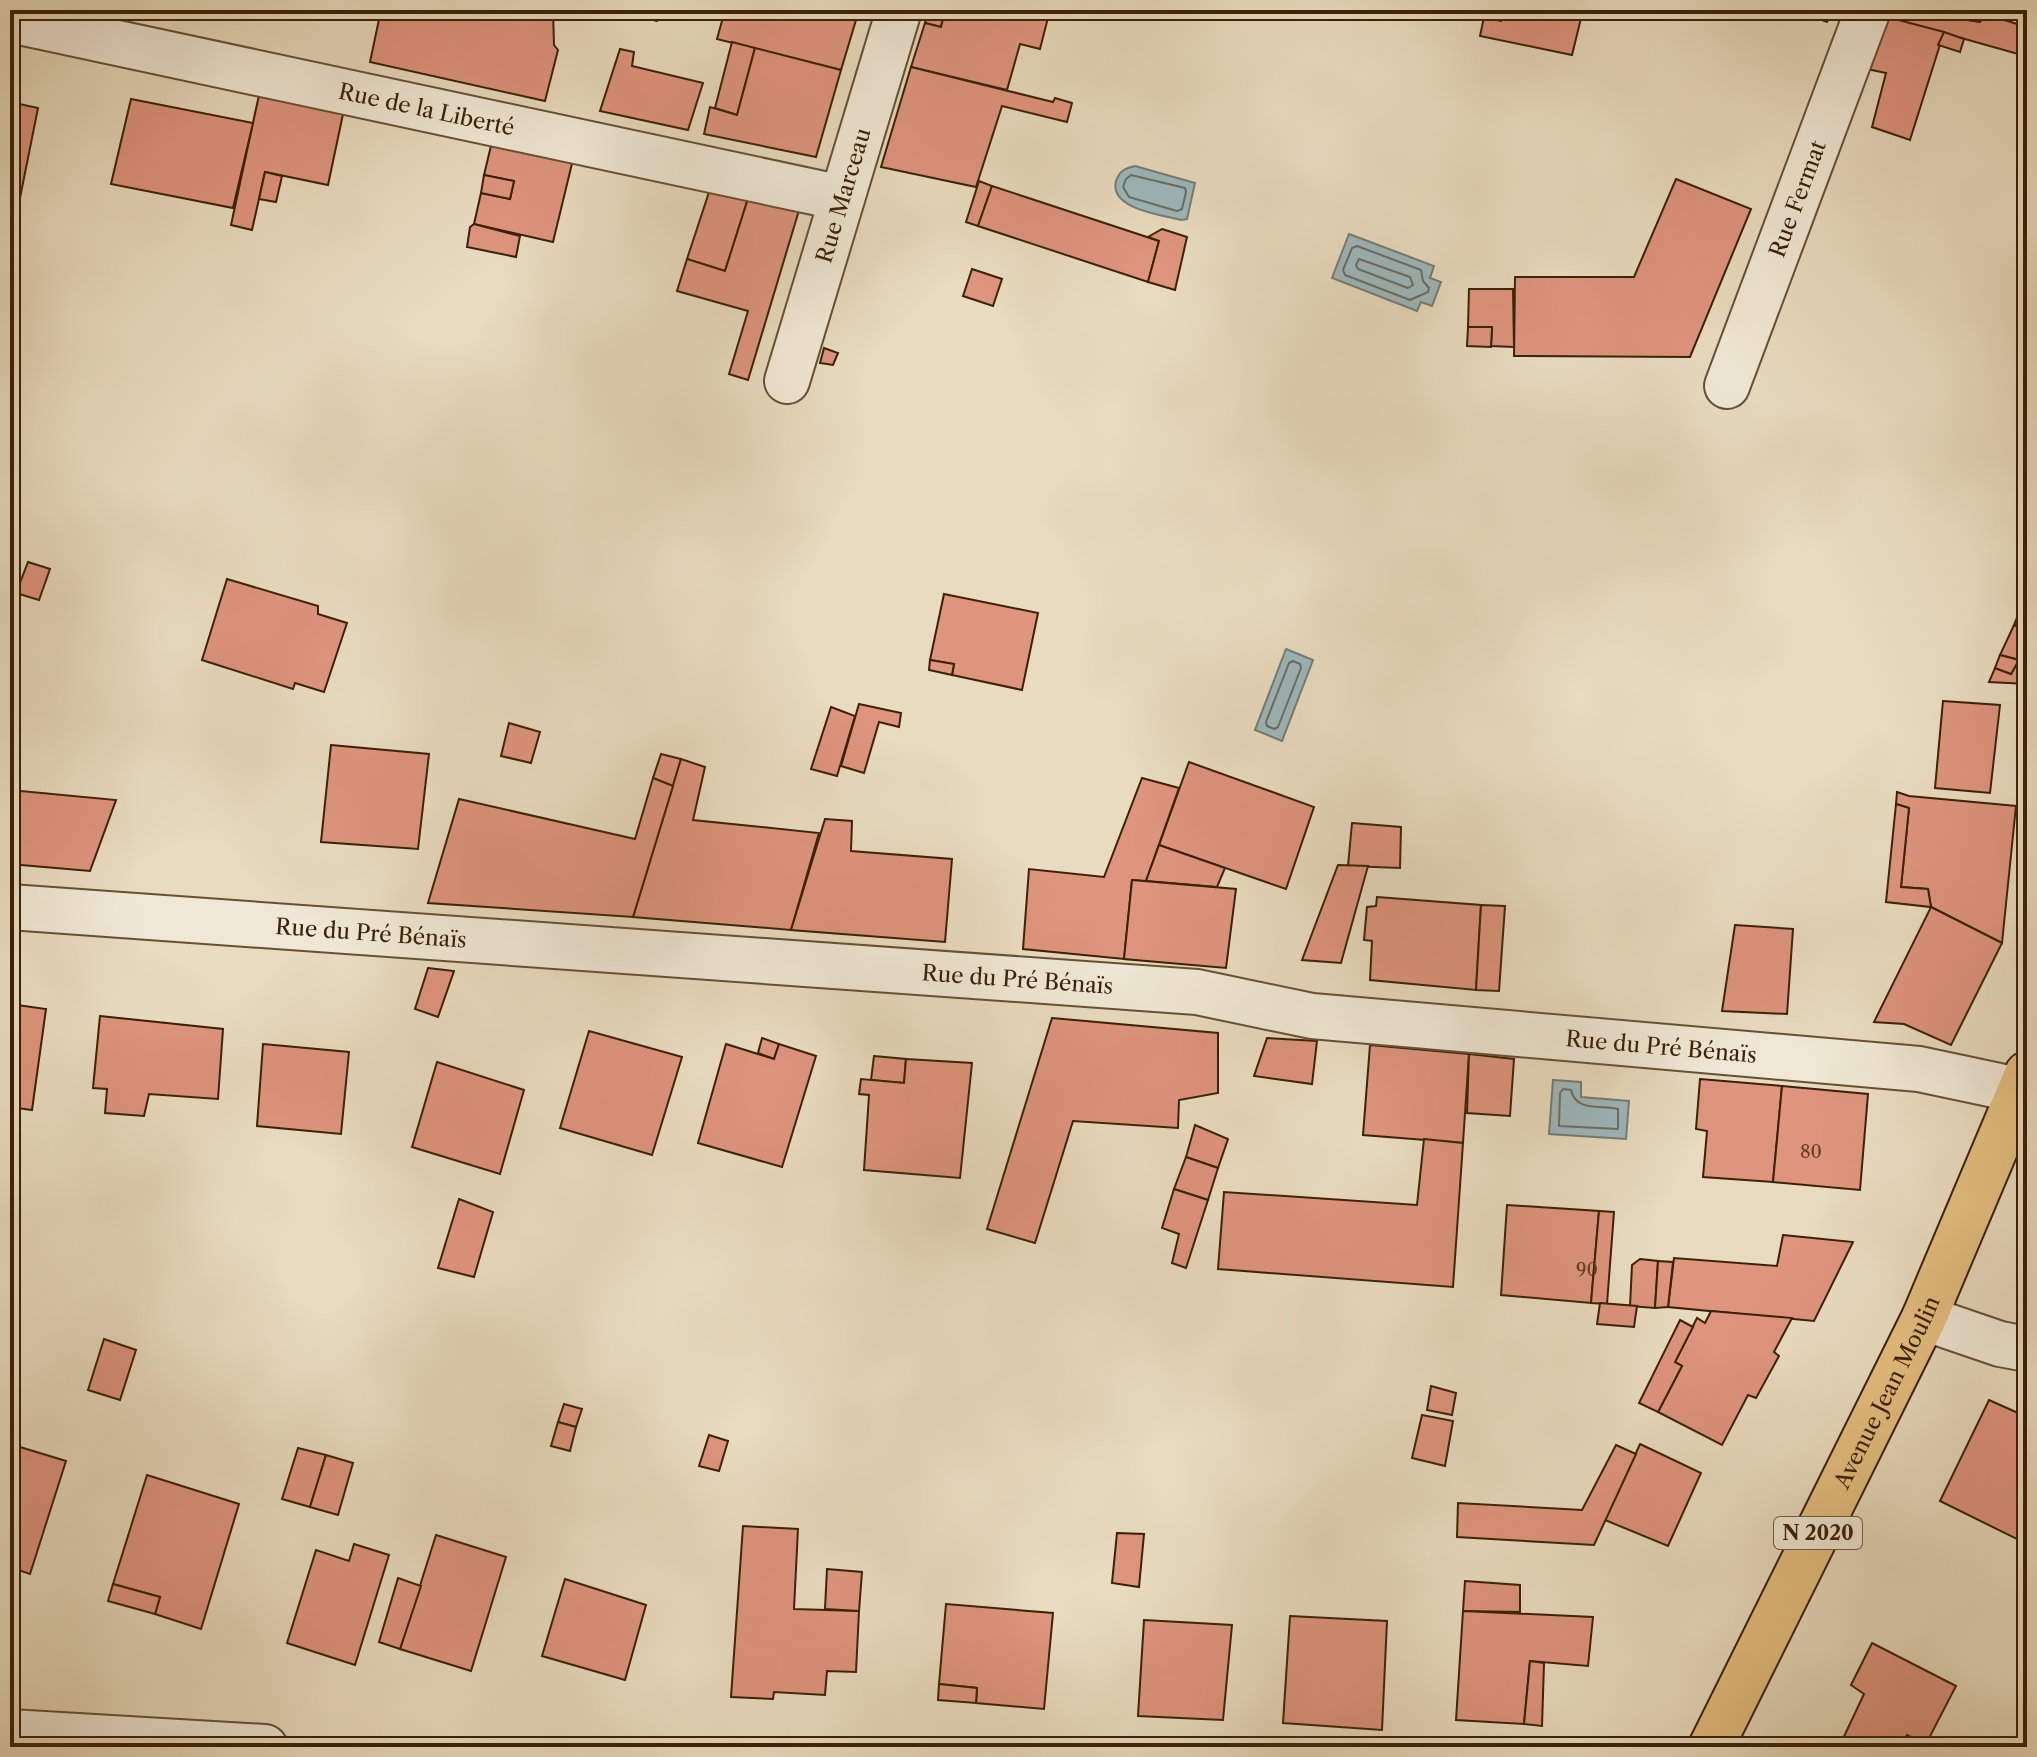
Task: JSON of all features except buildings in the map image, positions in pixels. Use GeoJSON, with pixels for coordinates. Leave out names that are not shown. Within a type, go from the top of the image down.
{"type":"FeatureCollection","features":[{"type":"Feature","properties":{"kind":"main road","name":"Avenue Jean Moulin"},"geometry":{"type":"LineString","coordinates":[[1711,1747],[1924,1318],[2023,1082]]}},
{"type":"Feature","properties":{"kind":"street","name":"Rue Marceau"},"geometry":{"type":"LineString","coordinates":[[787,381],[899,10]]}},
{"type":"Feature","properties":{"kind":"street","name":"Rue Fermat"},"geometry":{"type":"LineString","coordinates":[[1727,386],[1868,10]]}},
{"type":"Feature","properties":{"kind":"street","name":"Rue de la Liberté"},"geometry":{"type":"LineString","coordinates":[[10,20],[842,198]]}},
{"type":"Feature","properties":{"kind":"street","name":"Rue du Pré Bénaïs"},"geometry":{"type":"LineString","coordinates":[[10,907],[1197,992],[1312,1016],[1919,1069],[2023,1082]]}},
{"type":"Feature","properties":{"kind":"street"},"geometry":{"type":"LineString","coordinates":[[1924,1318],[2000,1344],[2027,1349]]}},
{"type":"Feature","properties":{"kind":"street"},"geometry":{"type":"LineString","coordinates":[[10,1732],[98,1742],[265,1747]]}},
{"type":"Feature","properties":{"kind":"water"},"geometry":{"type":"Polygon","coordinates":[[[1135,166],[1195,183],[1187,219],[1150,213],[1121,198],[1116,191],[1117,178],[1123,170],[1135,166]]]}},
{"type":"Feature","properties":{"kind":"water"},"geometry":{"type":"Polygon","coordinates":[[[1349,234],[1434,266],[1430,278],[1441,282],[1432,306],[1421,302],[1417,311],[1332,278],[1349,234]]]}},
{"type":"Feature","properties":{"kind":"water"},"geometry":{"type":"Polygon","coordinates":[[[1286,649],[1313,660],[1282,741],[1255,730],[1286,649]]]}},
{"type":"Feature","properties":{"kind":"water"},"geometry":{"type":"Polygon","coordinates":[[[1553,1080],[1581,1082],[1581,1097],[1629,1101],[1626,1139],[1549,1134],[1553,1080]]]}}]}
